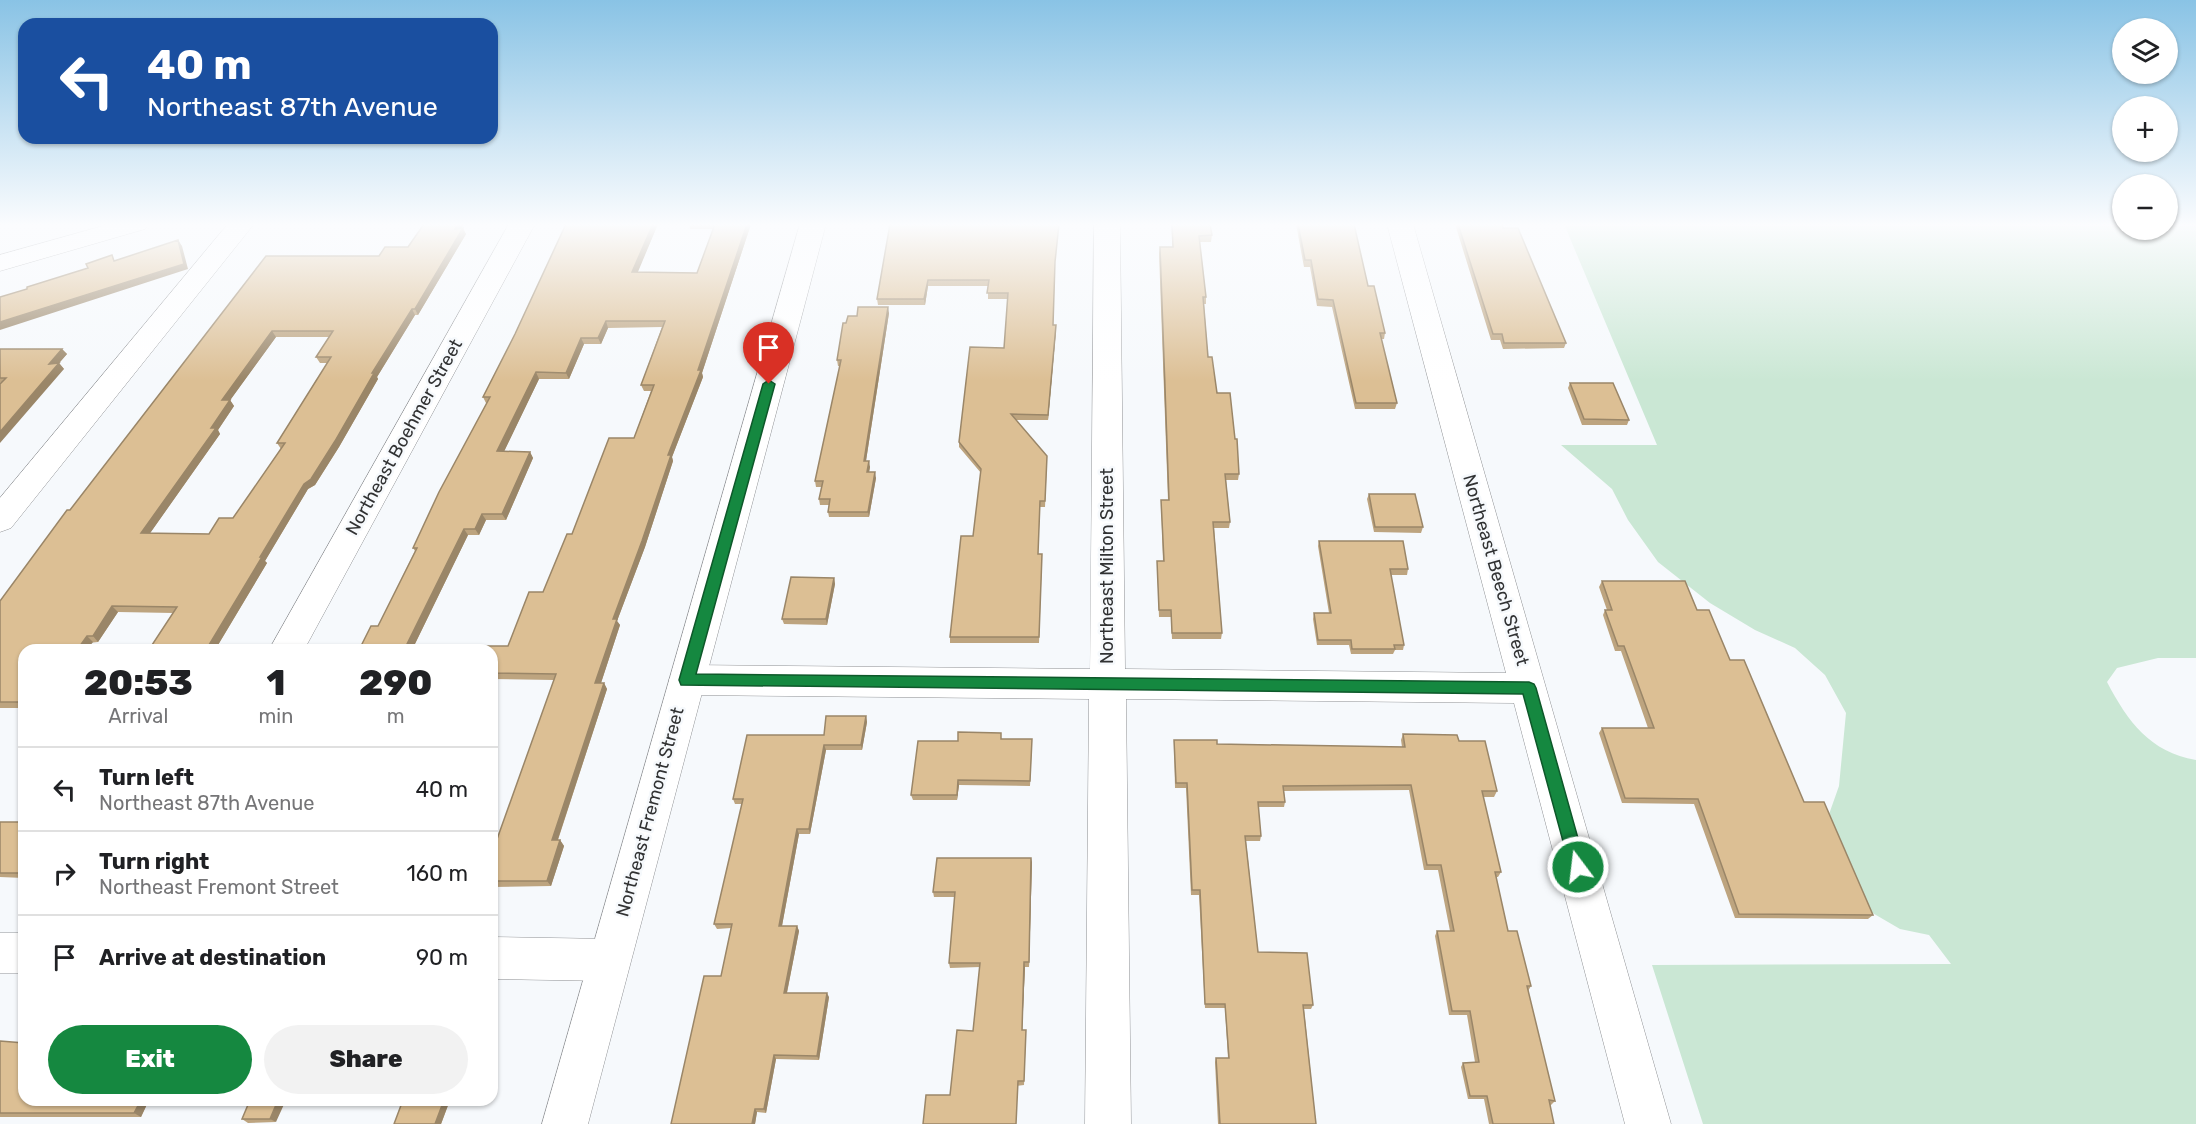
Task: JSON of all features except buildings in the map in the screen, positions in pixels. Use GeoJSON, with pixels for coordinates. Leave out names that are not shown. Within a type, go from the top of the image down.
{"type":"FeatureCollection","features":[{"type":"Feature","properties":{"kind":"street"},"geometry":{"type":"LineString","coordinates":[[0,520],[198,276]]}},
{"type":"Feature","properties":{"kind":"street","name":"Northeast Boehmer Street"},"geometry":{"type":"LineString","coordinates":[[289,644],[493,276]]}},
{"type":"Feature","properties":{"kind":"street","name":"Northeast Fremont Street"},"geometry":{"type":"LineString","coordinates":[[565,1124],[799,276]]}},
{"type":"Feature","properties":{"kind":"street","name":"Northeast Milton Street"},"geometry":{"type":"LineString","coordinates":[[1107,276],[1108,1124]]}},
{"type":"Feature","properties":{"kind":"street","name":"Northeast Beech Street"},"geometry":{"type":"LineString","coordinates":[[1415,276],[1648,1124]]}},
{"type":"Feature","properties":{"kind":"street"},"geometry":{"type":"LineString","coordinates":[[687,680],[1529,688]]}},
{"type":"Feature","properties":{"kind":"street"},"geometry":{"type":"LineString","coordinates":[[0,953],[18,953]]}},
{"type":"Feature","properties":{"kind":"street"},"geometry":{"type":"LineString","coordinates":[[498,958],[609,960]]}},
{"type":"Feature","properties":{"kind":"green space"},"geometry":{"type":"Polygon","coordinates":[[[1586,276],[2196,276],[2196,658],[2158,658],[2117,668],[2107,682],[2123,710],[2142,733],[2166,750],[2196,760],[2196,1124],[1703,1124],[1652,965],[1951,964],[1929,935],[1900,929],[1852,901],[1822,834],[1839,786],[1846,713],[1825,675],[1795,648],[1755,630],[1710,603],[1658,562],[1628,520],[1612,489],[1561,445],[1657,445],[1586,276]]]}},
{"type":"Feature","properties":{"kind":"route"},"geometry":{"type":"LineString","coordinates":[[769,384],[687,680],[1529,688],[1578,867]]}}]}
